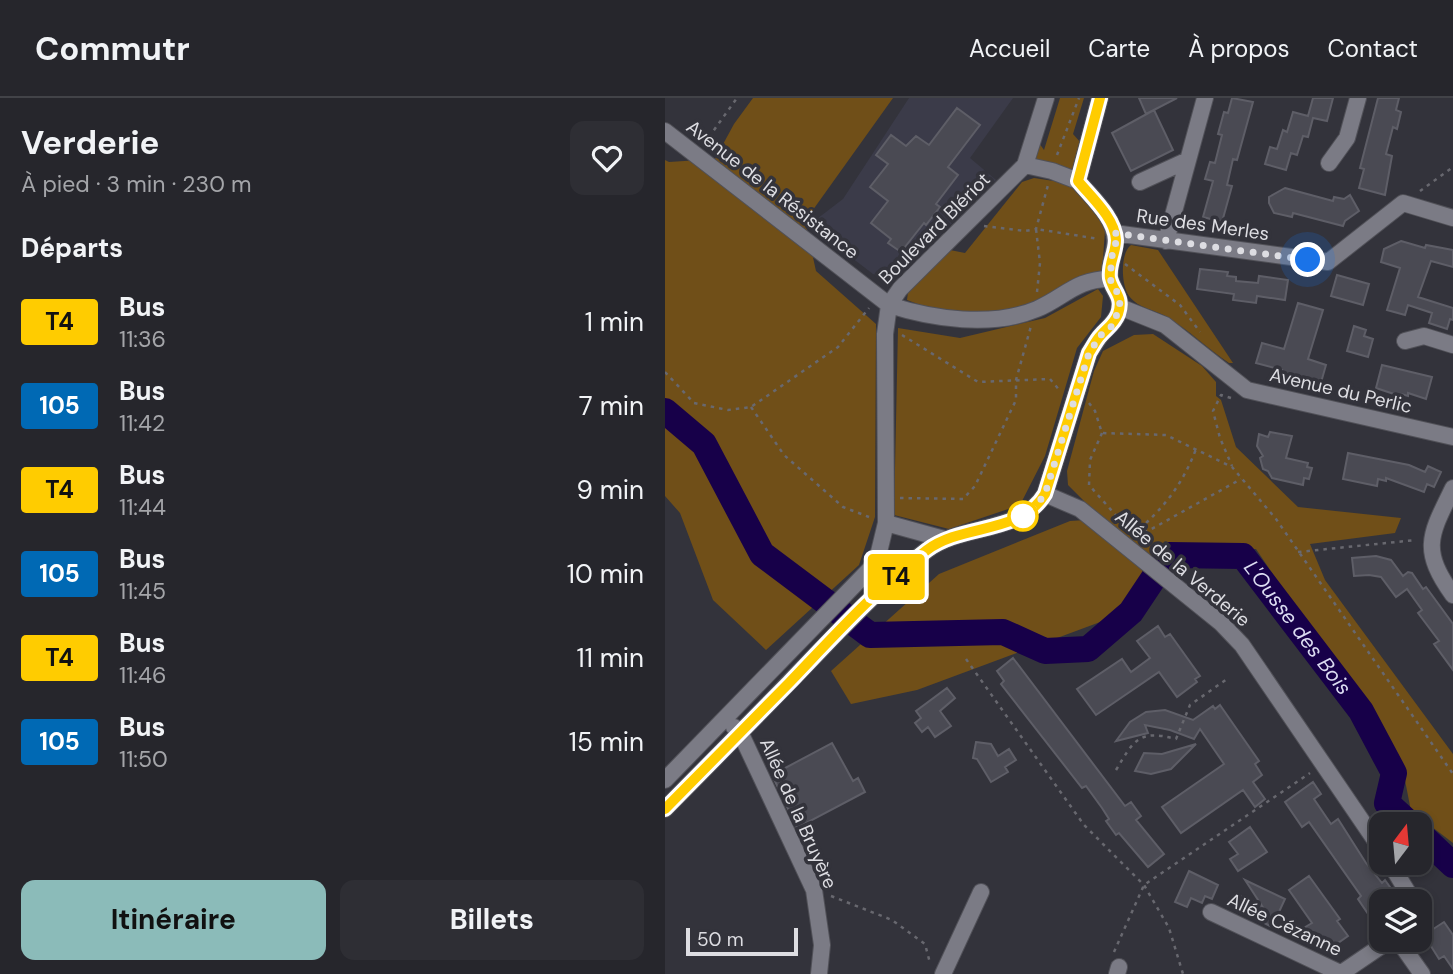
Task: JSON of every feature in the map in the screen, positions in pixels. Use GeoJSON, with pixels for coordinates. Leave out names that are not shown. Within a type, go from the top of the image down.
{"type":"FeatureCollection","features":[{"type":"Feature","properties":{"kind":"street","name":"Boulevard Blériot"},"geometry":{"type":"LineString","coordinates":[[665,780],[870,569],[878,556],[886,523],[883,301],[900,289],[1025,165],[1046,98]]}},
{"type":"Feature","properties":{"kind":"street"},"geometry":{"type":"LineString","coordinates":[[1078,181],[1100,98]]}},
{"type":"Feature","properties":{"kind":"street"},"geometry":{"type":"LineString","coordinates":[[1166,241],[1205,98]]}},
{"type":"Feature","properties":{"kind":"street"},"geometry":{"type":"LineString","coordinates":[[1329,163],[1347,138],[1358,98]]}},
{"type":"Feature","properties":{"kind":"street","name":"Avenue de la Résistance"},"geometry":{"type":"LineString","coordinates":[[665,131],[883,301]]}},
{"type":"Feature","properties":{"kind":"street"},"geometry":{"type":"LineString","coordinates":[[1140,182],[1188,160]]}},
{"type":"Feature","properties":{"kind":"street"},"geometry":{"type":"LineString","coordinates":[[665,809],[837,633],[910,564],[944,539],[1012,521],[1030,513],[1045,494],[1089,353],[1101,335],[1112,326],[1120,307],[1119,296],[1110,279],[1115,237],[1091,194],[1078,181],[1025,165]]}},
{"type":"Feature","properties":{"kind":"street"},"geometry":{"type":"LineString","coordinates":[[1403,203],[1453,218]]}},
{"type":"Feature","properties":{"kind":"street","name":"Rue des Merles"},"geometry":{"type":"LineString","coordinates":[[1115,237],[1328,262],[1403,203]]}},
{"type":"Feature","properties":{"kind":"street"},"geometry":{"type":"LineString","coordinates":[[883,301],[916,313],[952,319],[999,318],[1035,310],[1080,284],[1096,279],[1110,279]]}},
{"type":"Feature","properties":{"kind":"street","name":"Avenue du Perlic"},"geometry":{"type":"LineString","coordinates":[[1120,307],[1165,325],[1247,390],[1453,437]]}},
{"type":"Feature","properties":{"kind":"street"},"geometry":{"type":"LineString","coordinates":[[1405,341],[1424,336],[1453,345]]}},
{"type":"Feature","properties":{"kind":"street"},"geometry":{"type":"LineString","coordinates":[[1453,488],[1435,524],[1432,538],[1433,562],[1453,595]]}},
{"type":"Feature","properties":{"kind":"street","name":"Allée de la Verderie"},"geometry":{"type":"LineString","coordinates":[[1045,494],[1080,509],[1130,543],[1242,645],[1369,831]]}},
{"type":"Feature","properties":{"kind":"street"},"geometry":{"type":"LineString","coordinates":[[886,523],[944,539]]}},
{"type":"Feature","properties":{"kind":"street","name":"Allée de la Bruyère"},"geometry":{"type":"LineString","coordinates":[[725,718],[740,732],[814,890],[822,945],[819,974]]}},
{"type":"Feature","properties":{"kind":"street"},"geometry":{"type":"LineString","coordinates":[[937,969],[981,892]]}},
{"type":"Feature","properties":{"kind":"street","name":"Allée Cézanne"},"geometry":{"type":"LineString","coordinates":[[1211,912],[1340,974]]}},
{"type":"Feature","properties":{"kind":"street"},"geometry":{"type":"LineString","coordinates":[[1340,974],[1372,952]]}},
{"type":"Feature","properties":{"kind":"street"},"geometry":{"type":"LineString","coordinates":[[1406,952],[1422,974]]}},
{"type":"Feature","properties":{"kind":"path"},"geometry":{"type":"LineString","coordinates":[[696,155],[737,98]]}},
{"type":"Feature","properties":{"kind":"path"},"geometry":{"type":"LineString","coordinates":[[1403,203],[1453,167]]}},
{"type":"Feature","properties":{"kind":"path"},"geometry":{"type":"LineString","coordinates":[[886,497],[963,499],[975,486],[1016,400],[1016,380],[1035,310],[1040,263],[1036,229],[1115,237]]}},
{"type":"Feature","properties":{"kind":"path"},"geometry":{"type":"LineString","coordinates":[[1124,263],[1180,305],[1204,337]]}},
{"type":"Feature","properties":{"kind":"path"},"geometry":{"type":"LineString","coordinates":[[665,372],[694,403],[728,410],[751,407],[838,347],[883,301]]}},
{"type":"Feature","properties":{"kind":"path"},"geometry":{"type":"LineString","coordinates":[[885,334],[903,335],[978,382],[1050,379],[1060,391],[1087,400],[1095,411],[1101,433],[1090,460],[1089,485],[1124,524]]}},
{"type":"Feature","properties":{"kind":"path"},"geometry":{"type":"LineString","coordinates":[[1247,390],[1238,400],[1221,395],[1213,411],[1220,438],[1233,467],[1276,519],[1453,774]]}},
{"type":"Feature","properties":{"kind":"path"},"geometry":{"type":"LineString","coordinates":[[751,407],[784,455],[843,507],[886,523]]}},
{"type":"Feature","properties":{"kind":"path"},"geometry":{"type":"LineString","coordinates":[[1101,433],[1166,435],[1233,467]]}},
{"type":"Feature","properties":{"kind":"path"},"geometry":{"type":"LineString","coordinates":[[1130,543],[1178,488],[1196,449]]}},
{"type":"Feature","properties":{"kind":"path"},"geometry":{"type":"LineString","coordinates":[[1130,543],[1242,478]]}},
{"type":"Feature","properties":{"kind":"path"},"geometry":{"type":"LineString","coordinates":[[1298,552],[1432,538]]}},
{"type":"Feature","properties":{"kind":"path"},"geometry":{"type":"LineString","coordinates":[[966,659],[1084,825],[1144,885],[1169,928],[1183,974]]}},
{"type":"Feature","properties":{"kind":"path"},"geometry":{"type":"LineString","coordinates":[[1116,770],[1136,740],[1159,734],[1176,739],[1190,705],[1227,679]]}},
{"type":"Feature","properties":{"kind":"path"},"geometry":{"type":"LineString","coordinates":[[1118,971],[1113,953],[1144,885],[1324,763]]}},
{"type":"Feature","properties":{"kind":"path"},"geometry":{"type":"LineString","coordinates":[[814,890],[892,920],[925,944],[937,969]]}},
{"type":"Feature","properties":{"kind":"shaded area"},"geometry":{"type":"Polygon","coordinates":[[[753,98],[893,98],[805,221],[816,271],[876,324],[875,517],[859,565],[766,650],[713,600],[680,513],[665,496],[665,160],[715,159],[734,124],[753,98]]]}},
{"type":"Feature","properties":{"kind":"shaded area"},"geometry":{"type":"Polygon","coordinates":[[[909,98],[1013,98],[970,158],[996,180],[900,274],[885,278],[873,274],[809,225],[843,199],[909,98]]]}},
{"type":"Feature","properties":{"kind":"shaded area"},"geometry":{"type":"Polygon","coordinates":[[[1060,98],[1084,98],[1073,134],[1081,143],[1072,172],[1034,161],[1039,143],[1044,150],[1060,98]]]}},
{"type":"Feature","properties":{"kind":"shaded area"},"geometry":{"type":"Polygon","coordinates":[[[1034,178],[1067,183],[1080,192],[1096,211],[1105,231],[1102,272],[1043,298],[1002,311],[960,314],[939,311],[907,300],[908,292],[950,250],[965,253],[1022,182],[1034,178]]]}},
{"type":"Feature","properties":{"kind":"shaded area"},"geometry":{"type":"Polygon","coordinates":[[[1131,245],[1158,250],[1233,363],[1221,358],[1175,322],[1137,304],[1129,296],[1124,285],[1123,269],[1127,249],[1131,245]]]}},
{"type":"Feature","properties":{"kind":"shaded area"},"geometry":{"type":"Polygon","coordinates":[[[1098,289],[1103,296],[1101,317],[1077,348],[1045,456],[1020,505],[949,529],[894,515],[898,328],[960,338],[1045,318],[1098,289]]]}},
{"type":"Feature","properties":{"kind":"shaded area"},"geometry":{"type":"Polygon","coordinates":[[[1153,334],[1202,366],[1216,382],[1216,396],[1221,400],[1236,447],[1298,507],[1401,518],[1395,533],[1310,544],[1325,580],[1453,754],[1453,843],[1432,827],[1432,812],[1411,811],[1402,765],[1256,549],[1163,550],[1111,618],[917,690],[851,704],[831,671],[939,574],[1070,521],[1102,519],[1068,485],[1067,471],[1094,371],[1103,351],[1134,335],[1153,334]]]}},
{"type":"Feature","properties":{"kind":"building"},"geometry":{"type":"Polygon","coordinates":[[[1139,98],[1177,98],[1146,114],[1139,98]]]}},
{"type":"Feature","properties":{"kind":"building"},"geometry":{"type":"Polygon","coordinates":[[[1232,98],[1253,102],[1237,160],[1233,159],[1227,185],[1232,186],[1222,222],[1203,217],[1213,181],[1205,179],[1210,162],[1215,163],[1222,135],[1218,134],[1224,112],[1228,113],[1232,98]]]}},
{"type":"Feature","properties":{"kind":"building"},"geometry":{"type":"Polygon","coordinates":[[[1313,98],[1333,98],[1327,121],[1313,118],[1308,137],[1303,136],[1297,155],[1291,153],[1286,170],[1265,164],[1270,147],[1277,149],[1283,130],[1287,132],[1293,112],[1308,116],[1313,98]]]}},
{"type":"Feature","properties":{"kind":"building"},"geometry":{"type":"Polygon","coordinates":[[[1378,98],[1399,98],[1396,110],[1401,112],[1397,129],[1393,127],[1386,154],[1392,156],[1385,195],[1359,188],[1364,169],[1360,168],[1378,98]]]}},
{"type":"Feature","properties":{"kind":"building"},"geometry":{"type":"Polygon","coordinates":[[[957,108],[980,125],[948,167],[958,175],[936,204],[940,207],[901,252],[888,243],[891,239],[871,223],[888,201],[870,187],[888,164],[876,155],[891,135],[906,146],[916,136],[929,145],[957,108]]]}},
{"type":"Feature","properties":{"kind":"building"},"geometry":{"type":"Polygon","coordinates":[[[1154,110],[1173,150],[1131,171],[1112,133],[1154,110]]]}},
{"type":"Feature","properties":{"kind":"building"},"geometry":{"type":"Polygon","coordinates":[[[1285,188],[1333,201],[1334,197],[1344,199],[1350,195],[1359,211],[1345,221],[1343,226],[1293,213],[1292,217],[1274,213],[1269,197],[1285,188]]]}},
{"type":"Feature","properties":{"kind":"building"},"geometry":{"type":"Polygon","coordinates":[[[1401,241],[1425,248],[1426,245],[1453,250],[1453,267],[1431,261],[1418,297],[1453,308],[1453,320],[1450,319],[1447,329],[1429,323],[1432,313],[1408,305],[1405,315],[1387,310],[1400,268],[1381,262],[1384,249],[1401,241]]]}},
{"type":"Feature","properties":{"kind":"building"},"geometry":{"type":"Polygon","coordinates":[[[1200,269],[1228,272],[1227,276],[1236,277],[1236,281],[1258,283],[1259,276],[1288,280],[1285,300],[1257,296],[1256,303],[1233,300],[1234,294],[1197,289],[1200,269]]]}},
{"type":"Feature","properties":{"kind":"building"},"geometry":{"type":"Polygon","coordinates":[[[1337,275],[1369,284],[1363,305],[1331,296],[1337,275]]]}},
{"type":"Feature","properties":{"kind":"building"},"geometry":{"type":"Polygon","coordinates":[[[1298,303],[1323,310],[1308,359],[1326,365],[1320,386],[1281,373],[1282,370],[1256,363],[1262,343],[1284,349],[1298,303]]]}},
{"type":"Feature","properties":{"kind":"building"},"geometry":{"type":"Polygon","coordinates":[[[1354,326],[1366,330],[1364,336],[1373,339],[1368,357],[1347,351],[1354,326]]]}},
{"type":"Feature","properties":{"kind":"building"},"geometry":{"type":"Polygon","coordinates":[[[1382,365],[1432,377],[1426,399],[1408,393],[1408,396],[1400,396],[1376,388],[1382,365]]]}},
{"type":"Feature","properties":{"kind":"building"},"geometry":{"type":"Polygon","coordinates":[[[1270,432],[1292,436],[1286,458],[1308,463],[1307,467],[1312,468],[1309,479],[1304,478],[1303,485],[1272,478],[1268,471],[1263,469],[1260,458],[1263,456],[1257,446],[1259,434],[1268,437],[1270,432]]]}},
{"type":"Feature","properties":{"kind":"building"},"geometry":{"type":"Polygon","coordinates":[[[1348,453],[1409,465],[1425,472],[1428,466],[1441,472],[1434,487],[1427,484],[1424,492],[1386,478],[1386,481],[1378,479],[1377,486],[1343,479],[1348,453]]]}},
{"type":"Feature","properties":{"kind":"building"},"geometry":{"type":"Polygon","coordinates":[[[1376,556],[1391,560],[1403,576],[1408,572],[1412,573],[1423,589],[1426,587],[1453,624],[1453,670],[1434,644],[1439,641],[1418,613],[1422,610],[1407,589],[1396,597],[1381,577],[1354,576],[1352,558],[1376,556]]]}},
{"type":"Feature","properties":{"kind":"building"},"geometry":{"type":"Polygon","coordinates":[[[1158,626],[1165,637],[1170,634],[1200,676],[1195,679],[1197,682],[1177,697],[1159,672],[1096,715],[1077,689],[1122,659],[1131,672],[1150,658],[1137,641],[1158,626]]]}},
{"type":"Feature","properties":{"kind":"building"},"geometry":{"type":"Polygon","coordinates":[[[1013,658],[1125,806],[1131,802],[1141,816],[1136,820],[1164,854],[1148,867],[1119,833],[1116,835],[1106,821],[1109,819],[1086,786],[1082,788],[1001,684],[1004,681],[997,671],[1013,658]]]}},
{"type":"Feature","properties":{"kind":"building"},"geometry":{"type":"Polygon","coordinates":[[[947,688],[955,698],[940,711],[951,726],[935,737],[928,727],[922,732],[915,723],[921,718],[916,711],[947,688]]]}},
{"type":"Feature","properties":{"kind":"building"},"geometry":{"type":"Polygon","coordinates":[[[1220,705],[1259,761],[1255,764],[1262,775],[1253,782],[1265,799],[1255,807],[1243,790],[1181,833],[1162,807],[1224,764],[1200,729],[1194,739],[1145,725],[1148,733],[1116,741],[1130,722],[1146,712],[1165,710],[1193,720],[1213,706],[1215,709],[1220,705]]]}},
{"type":"Feature","properties":{"kind":"building"},"geometry":{"type":"Polygon","coordinates":[[[976,742],[991,744],[998,756],[1009,749],[1016,760],[1005,767],[1008,772],[991,782],[977,759],[973,758],[976,742]]]}},
{"type":"Feature","properties":{"kind":"building"},"geometry":{"type":"Polygon","coordinates":[[[832,743],[853,781],[858,778],[865,792],[797,828],[772,775],[832,743]]]}},
{"type":"Feature","properties":{"kind":"building"},"geometry":{"type":"Polygon","coordinates":[[[1196,744],[1171,769],[1151,774],[1135,771],[1144,753],[1162,754],[1196,744]]]}},
{"type":"Feature","properties":{"kind":"building"},"geometry":{"type":"Polygon","coordinates":[[[1313,782],[1321,794],[1314,799],[1331,824],[1338,819],[1369,867],[1369,875],[1376,875],[1382,883],[1385,880],[1391,889],[1369,889],[1369,915],[1358,899],[1361,896],[1309,822],[1302,827],[1285,802],[1313,782]]]}},
{"type":"Feature","properties":{"kind":"building"},"geometry":{"type":"Polygon","coordinates":[[[1250,827],[1267,852],[1238,871],[1230,859],[1238,854],[1229,842],[1250,827]]]}},
{"type":"Feature","properties":{"kind":"building"},"geometry":{"type":"Polygon","coordinates":[[[1189,871],[1218,885],[1212,899],[1205,896],[1202,903],[1191,898],[1187,907],[1175,902],[1189,871]]]}},
{"type":"Feature","properties":{"kind":"building"},"geometry":{"type":"Polygon","coordinates":[[[1309,876],[1340,919],[1337,921],[1348,936],[1328,950],[1322,940],[1314,946],[1302,929],[1312,923],[1289,890],[1309,876]]]}},
{"type":"Feature","properties":{"kind":"building"},"geometry":{"type":"Polygon","coordinates":[[[1245,880],[1285,899],[1272,927],[1236,908],[1242,896],[1262,906],[1245,880]]]}},
{"type":"Feature","properties":{"kind":"building"},"geometry":{"type":"Polygon","coordinates":[[[1444,922],[1453,935],[1453,969],[1444,956],[1439,959],[1432,948],[1432,930],[1444,922]]]}},
{"type":"Feature","properties":{"kind":"waterway","name":"L'Ousse des Bois"},"geometry":{"type":"LineString","coordinates":[[665,411],[704,444],[762,554],[870,635],[1003,632],[1045,651],[1088,649],[1131,612],[1169,555],[1243,556],[1361,711],[1394,773],[1387,803],[1397,812]]}},
{"type":"Feature","properties":{"kind":"waterway","name":"L'Ousse des Bois"},"geometry":{"type":"LineString","coordinates":[[1432,845],[1453,865]]}},
{"type":"Feature","properties":{"kind":"bus line","name":"T4"},"geometry":{"type":"LineString","coordinates":[[665,809],[837,633],[929,548],[944,539],[1012,521],[1030,513],[1045,494],[1089,353],[1101,335],[1112,326],[1120,307],[1119,296],[1110,279],[1116,242],[1114,233],[1091,194],[1078,181],[1100,98]]}},
{"type":"Feature","properties":{"kind":"route"},"geometry":{"type":"LineString","coordinates":[[1023,516],[1030,513],[1045,494],[1089,353],[1117,317],[1119,296],[1110,279],[1116,242],[1114,233],[1308,260]]}}]}
